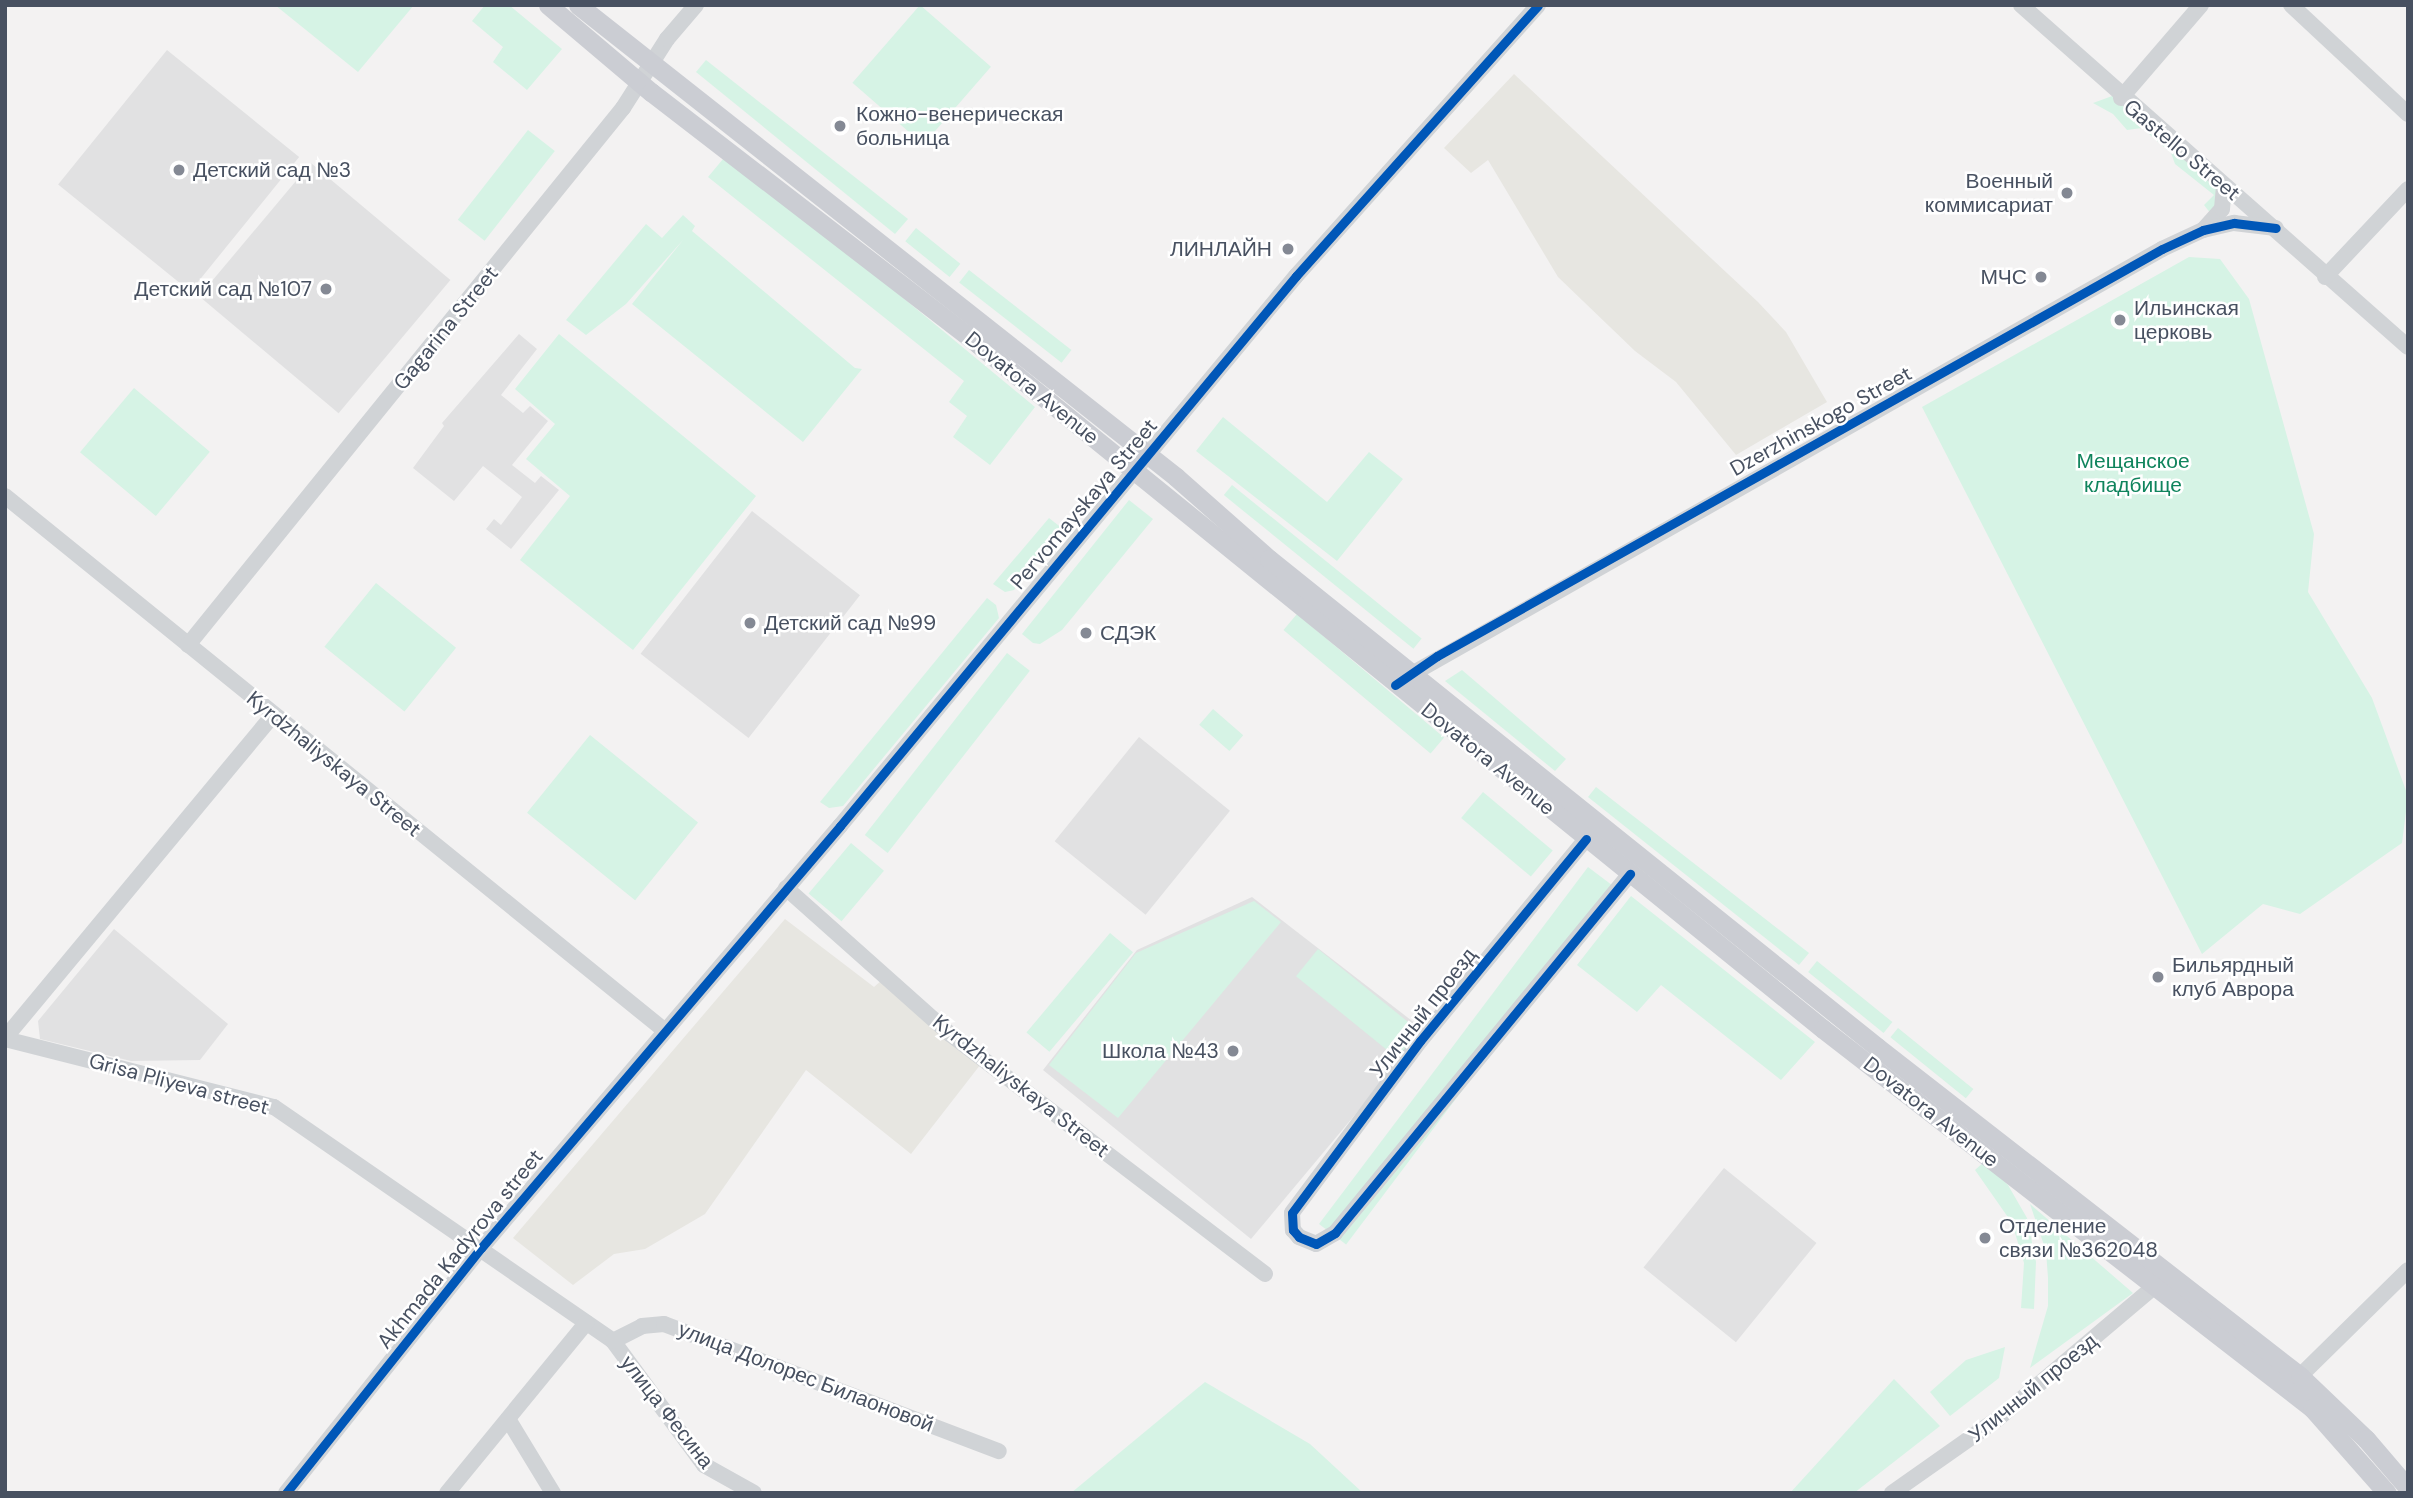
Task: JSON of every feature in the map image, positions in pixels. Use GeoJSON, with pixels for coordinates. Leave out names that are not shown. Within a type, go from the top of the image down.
{"type":"FeatureCollection","features":[{"type":"Feature","properties":{"kind":"main road","name":"Dovatora Avenue"},"geometry":{"type":"LineString","coordinates":[[548,5],[639,82],[1134,471],[1630,874],[2161,1282],[2300,1376],[2366,1439],[2408,1488]]}},
{"type":"Feature","properties":{"kind":"main road","name":"Dovatora Avenue"},"geometry":{"type":"LineString","coordinates":[[578,5],[1148,454],[1412,673],[2161,1282],[2312,1408],[2387,1493]]}},
{"type":"Feature","properties":{"kind":"street","name":"Gagarina Street"},"geometry":{"type":"LineString","coordinates":[[188,645],[639,82],[696,5]]}},
{"type":"Feature","properties":{"kind":"street","name":"Pervomayskaya Street"},"geometry":{"type":"LineString","coordinates":[[664,1030],[786,888],[1305,266],[1538,5]]}},
{"type":"Feature","properties":{"kind":"street","name":"Gastello Street"},"geometry":{"type":"LineString","coordinates":[[2021,5],[2121,98],[2276,229],[2325,277],[2408,347]]}},
{"type":"Feature","properties":{"kind":"street"},"geometry":{"type":"LineString","coordinates":[[2121,98],[2202,5]]}},
{"type":"Feature","properties":{"kind":"street"},"geometry":{"type":"LineString","coordinates":[[2291,5],[2408,114]]}},
{"type":"Feature","properties":{"kind":"street","name":"Dzerzhinskogo Street"},"geometry":{"type":"LineString","coordinates":[[1395,685],[1412,673],[2203,230],[2222,208],[2224,186]]}},
{"type":"Feature","properties":{"kind":"street"},"geometry":{"type":"LineString","coordinates":[[2325,277],[2408,189]]}},
{"type":"Feature","properties":{"kind":"street","name":"Dzerzhinskogo Street"},"geometry":{"type":"LineString","coordinates":[[2203,230],[2248,223],[2276,229]]}},
{"type":"Feature","properties":{"kind":"street","name":"Kyrdzhaliyskaya Street"},"geometry":{"type":"LineString","coordinates":[[5,496],[664,1030]]}},
{"type":"Feature","properties":{"kind":"street"},"geometry":{"type":"LineString","coordinates":[[5,1039],[273,715]]}},
{"type":"Feature","properties":{"kind":"street","name":"Уличный проезд"},"geometry":{"type":"LineString","coordinates":[[1586,839],[1420,1041],[1292,1213],[1293,1230],[1306,1242],[1316,1244],[1335,1233],[1630,874]]}},
{"type":"Feature","properties":{"kind":"street","name":"Kyrdzhaliyskaya Street"},"geometry":{"type":"LineString","coordinates":[[786,888],[950,1034],[1265,1274]]}},
{"type":"Feature","properties":{"kind":"street","name":"Akhmada Kadyrova street"},"geometry":{"type":"LineString","coordinates":[[286,1493],[481,1248],[664,1030]]}},
{"type":"Feature","properties":{"kind":"street","name":"Grisa Pliyeva street"},"geometry":{"type":"LineString","coordinates":[[5,1039],[274,1107],[586,1323]]}},
{"type":"Feature","properties":{"kind":"street"},"geometry":{"type":"LineString","coordinates":[[2300,1376],[2408,1270]]}},
{"type":"Feature","properties":{"kind":"street","name":"Уличный проезд"},"geometry":{"type":"LineString","coordinates":[[1892,1493],[2000,1417],[2161,1282]]}},
{"type":"Feature","properties":{"kind":"street"},"geometry":{"type":"LineString","coordinates":[[447,1493],[586,1323]]}},
{"type":"Feature","properties":{"kind":"street","name":"улица Фесина"},"geometry":{"type":"LineString","coordinates":[[586,1323],[613,1341],[695,1455],[722,1479],[754,1493]]}},
{"type":"Feature","properties":{"kind":"street","name":"улица Долорес Билаоновой"},"geometry":{"type":"LineString","coordinates":[[613,1341],[642,1326],[664,1324],[999,1451]]}},
{"type":"Feature","properties":{"kind":"street"},"geometry":{"type":"LineString","coordinates":[[508,1419],[553,1493]]}},
{"type":"Feature","properties":{"kind":"shaded area","name":"Детский сад №3"},"geometry":{"type":"Polygon","coordinates":[[[167,50],[299,157],[190,291],[58,184],[167,50]]]}},
{"type":"Feature","properties":{"kind":"shaded area"},"geometry":{"type":"Polygon","coordinates":[[[1514,74],[1758,302],[1786,332],[1827,402],[1736,455],[1676,382],[1635,351],[1558,277],[1488,160],[1471,173],[1444,148],[1514,74]]]}},
{"type":"Feature","properties":{"kind":"shaded area","name":"Детский сад №107"},"geometry":{"type":"Polygon","coordinates":[[[311,163],[450,280],[339,413],[199,296],[311,163]]]}},
{"type":"Feature","properties":{"kind":"shaded area"},"geometry":{"type":"Polygon","coordinates":[[[519,334],[537,349],[501,395],[523,413],[530,406],[548,421],[512,465],[535,483],[541,476],[559,490],[511,549],[486,529],[494,519],[501,525],[522,497],[483,466],[454,501],[413,468],[444,426],[442,423],[519,334]]]}},
{"type":"Feature","properties":{"kind":"shaded area","name":"Детский сад №99"},"geometry":{"type":"Polygon","coordinates":[[[752,511],[860,595],[749,738],[641,654],[752,511]]]}},
{"type":"Feature","properties":{"kind":"shaded area"},"geometry":{"type":"Polygon","coordinates":[[[1139,737],[1230,811],[1146,915],[1055,841],[1139,737]]]}},
{"type":"Feature","properties":{"kind":"shaded area","name":"Школа №43"},"geometry":{"type":"Polygon","coordinates":[[[1252,897],[1425,1031],[1251,1239],[1043,1070],[1137,950],[1252,897]]]}},
{"type":"Feature","properties":{"kind":"shaded area"},"geometry":{"type":"Polygon","coordinates":[[[785,919],[874,987],[882,980],[984,1060],[911,1154],[806,1070],[705,1214],[645,1249],[614,1254],[573,1285],[513,1238],[785,919]]]}},
{"type":"Feature","properties":{"kind":"shaded area"},"geometry":{"type":"Polygon","coordinates":[[[114,929],[228,1024],[200,1060],[131,1061],[40,1039],[38,1021],[114,929]]]}},
{"type":"Feature","properties":{"kind":"shaded area"},"geometry":{"type":"Polygon","coordinates":[[[1724,1168],[1816,1243],[1736,1342],[1643,1267],[1724,1168]]]}},
{"type":"Feature","properties":{"kind":"green space"},"geometry":{"type":"Polygon","coordinates":[[[275,5],[414,5],[358,72],[275,5]]]}},
{"type":"Feature","properties":{"kind":"green space"},"geometry":{"type":"Polygon","coordinates":[[[485,5],[509,5],[562,49],[527,90],[493,62],[503,47],[472,21],[485,5]]]}},
{"type":"Feature","properties":{"kind":"green space"},"geometry":{"type":"Polygon","coordinates":[[[920,5],[991,67],[923,144],[852,83],[920,5]]]}},
{"type":"Feature","properties":{"kind":"green space"},"geometry":{"type":"Polygon","coordinates":[[[706,60],[908,219],[895,234],[696,72],[706,60]]]}},
{"type":"Feature","properties":{"kind":"green space"},"geometry":{"type":"Polygon","coordinates":[[[2115,95],[2233,202],[2211,214],[2204,205],[2214,195],[2175,164],[2171,153],[2142,128],[2127,130],[2113,114],[2093,103],[2115,95]]]}},
{"type":"Feature","properties":{"kind":"green space"},"geometry":{"type":"Polygon","coordinates":[[[528,130],[555,151],[485,241],[458,220],[528,130]]]}},
{"type":"Feature","properties":{"kind":"green space"},"geometry":{"type":"Polygon","coordinates":[[[728,153],[1035,407],[990,465],[953,437],[967,416],[949,402],[964,381],[708,177],[728,153]]]}},
{"type":"Feature","properties":{"kind":"green space"},"geometry":{"type":"Polygon","coordinates":[[[683,215],[695,226],[692,231],[855,368],[862,369],[803,442],[632,304],[683,240],[626,304],[586,335],[566,320],[646,224],[662,238],[683,215]]]}},
{"type":"Feature","properties":{"kind":"green space"},"geometry":{"type":"Polygon","coordinates":[[[916,228],[960,264],[950,277],[905,241],[916,228]]]}},
{"type":"Feature","properties":{"kind":"green space","name":"Мещанское кладбище"},"geometry":{"type":"Polygon","coordinates":[[[2189,257],[2220,259],[2249,299],[2314,534],[2308,592],[2372,698],[2408,796],[2402,843],[2300,914],[2263,904],[2202,954],[1922,407],[2189,257]]]}},
{"type":"Feature","properties":{"kind":"green space"},"geometry":{"type":"Polygon","coordinates":[[[969,270],[1071,350],[1062,363],[959,283],[969,270]]]}},
{"type":"Feature","properties":{"kind":"green space"},"geometry":{"type":"Polygon","coordinates":[[[559,334],[756,496],[633,650],[520,560],[570,496],[526,459],[555,424],[515,389],[559,334]]]}},
{"type":"Feature","properties":{"kind":"green space"},"geometry":{"type":"Polygon","coordinates":[[[134,388],[210,452],[156,516],[80,452],[134,388]]]}},
{"type":"Feature","properties":{"kind":"green space"},"geometry":{"type":"Polygon","coordinates":[[[1223,417],[1327,502],[1369,452],[1403,479],[1337,561],[1196,451],[1223,417]]]}},
{"type":"Feature","properties":{"kind":"green space"},"geometry":{"type":"Polygon","coordinates":[[[1232,485],[1422,639],[1413,649],[1224,495],[1232,485]]]}},
{"type":"Feature","properties":{"kind":"green space"},"geometry":{"type":"Polygon","coordinates":[[[1129,500],[1153,519],[1062,630],[1040,644],[1033,643],[1022,634],[1129,500]]]}},
{"type":"Feature","properties":{"kind":"green space"},"geometry":{"type":"Polygon","coordinates":[[[1049,518],[1063,529],[1014,590],[1005,592],[993,584],[1049,518]]]}},
{"type":"Feature","properties":{"kind":"green space"},"geometry":{"type":"Polygon","coordinates":[[[376,583],[456,648],[404,712],[324,647],[376,583]]]}},
{"type":"Feature","properties":{"kind":"green space"},"geometry":{"type":"Polygon","coordinates":[[[987,598],[996,605],[999,618],[843,806],[829,808],[820,802],[987,598]]]}},
{"type":"Feature","properties":{"kind":"green space"},"geometry":{"type":"Polygon","coordinates":[[[1297,614],[1444,737],[1431,754],[1284,630],[1297,614]]]}},
{"type":"Feature","properties":{"kind":"green space"},"geometry":{"type":"Polygon","coordinates":[[[1007,653],[1030,671],[888,853],[865,835],[1007,653]]]}},
{"type":"Feature","properties":{"kind":"green space"},"geometry":{"type":"Polygon","coordinates":[[[1462,670],[1566,759],[1555,771],[1445,681],[1462,670]]]}},
{"type":"Feature","properties":{"kind":"green space"},"geometry":{"type":"Polygon","coordinates":[[[1213,709],[1243,735],[1229,751],[1199,725],[1213,709]]]}},
{"type":"Feature","properties":{"kind":"green space"},"geometry":{"type":"Polygon","coordinates":[[[590,735],[698,822],[635,900],[527,813],[590,735]]]}},
{"type":"Feature","properties":{"kind":"green space"},"geometry":{"type":"Polygon","coordinates":[[[1596,787],[1809,953],[1799,965],[1588,797],[1596,787]]]}},
{"type":"Feature","properties":{"kind":"green space"},"geometry":{"type":"Polygon","coordinates":[[[1483,792],[1553,850],[1531,877],[1461,818],[1483,792]]]}},
{"type":"Feature","properties":{"kind":"green space"},"geometry":{"type":"Polygon","coordinates":[[[851,843],[884,871],[842,921],[809,894],[851,843]]]}},
{"type":"Feature","properties":{"kind":"green space"},"geometry":{"type":"Polygon","coordinates":[[[1588,867],[1615,887],[1346,1244],[1319,1224],[1588,867]]]}},
{"type":"Feature","properties":{"kind":"green space"},"geometry":{"type":"Polygon","coordinates":[[[1631,896],[1815,1042],[1781,1080],[1661,985],[1637,1012],[1577,965],[1631,896]]]}},
{"type":"Feature","properties":{"kind":"green space"},"geometry":{"type":"Polygon","coordinates":[[[1254,901],[1281,922],[1118,1118],[1049,1065],[1136,953],[1254,901]]]}},
{"type":"Feature","properties":{"kind":"green space"},"geometry":{"type":"Polygon","coordinates":[[[1110,933],[1133,952],[1049,1052],[1026,1033],[1110,933]]]}},
{"type":"Feature","properties":{"kind":"green space"},"geometry":{"type":"Polygon","coordinates":[[[1318,949],[1420,1031],[1398,1059],[1296,976],[1318,949]]]}},
{"type":"Feature","properties":{"kind":"green space"},"geometry":{"type":"Polygon","coordinates":[[[1817,961],[1892,1022],[1884,1033],[1808,972],[1817,961]]]}},
{"type":"Feature","properties":{"kind":"green space"},"geometry":{"type":"Polygon","coordinates":[[[1898,1028],[1973,1089],[1966,1098],[1890,1037],[1898,1028]]]}},
{"type":"Feature","properties":{"kind":"green space"},"geometry":{"type":"Polygon","coordinates":[[[1985,1161],[2008,1185],[2027,1218],[2036,1262],[2034,1309],[2021,1308],[2024,1263],[2012,1223],[1975,1170],[1985,1161]]]}},
{"type":"Feature","properties":{"kind":"green space"},"geometry":{"type":"Polygon","coordinates":[[[2030,1204],[2133,1293],[2030,1368],[2048,1306],[2048,1278],[2046,1251],[2030,1204]]]}},
{"type":"Feature","properties":{"kind":"green space"},"geometry":{"type":"Polygon","coordinates":[[[2005,1347],[1999,1378],[1950,1416],[1930,1392],[1966,1360],[2005,1347]]]}},
{"type":"Feature","properties":{"kind":"green space"},"geometry":{"type":"Polygon","coordinates":[[[1894,1379],[1940,1426],[1854,1493],[1790,1493],[1894,1379]]]}},
{"type":"Feature","properties":{"kind":"green space"},"geometry":{"type":"Polygon","coordinates":[[[1205,1382],[1310,1444],[1363,1493],[1071,1493],[1205,1382]]]}},
{"type":"Feature","properties":{"kind":"cycle path"},"geometry":{"type":"LineString","coordinates":[[286,1493],[481,1248],[840,826],[1296,276],[1538,5]]}},
{"type":"Feature","properties":{"kind":"cycle path"},"geometry":{"type":"LineString","coordinates":[[1395,685],[1437,656],[2162,249],[2203,230],[2234,223],[2276,228]]}},
{"type":"Feature","properties":{"kind":"cycle path"},"geometry":{"type":"LineString","coordinates":[[1586,839],[1420,1041],[1292,1213],[1293,1230],[1299,1237],[1316,1244],[1335,1233],[1630,874]]}},
{"type":"Feature","properties":{"kind":"place","name":"Кожно-венерическая больница"},"geometry":{"type":"Point","coordinates":[840,126]}},
{"type":"Feature","properties":{"kind":"place","name":"Детский сад №3"},"geometry":{"type":"Point","coordinates":[179,170]}},
{"type":"Feature","properties":{"kind":"place","name":"Военный коммисариат"},"geometry":{"type":"Point","coordinates":[2067,193]}},
{"type":"Feature","properties":{"kind":"place","name":"ЛИНЛАЙН"},"geometry":{"type":"Point","coordinates":[1288,249]}},
{"type":"Feature","properties":{"kind":"place","name":"МЧС"},"geometry":{"type":"Point","coordinates":[2041,277]}},
{"type":"Feature","properties":{"kind":"place","name":"Детский сад №107"},"geometry":{"type":"Point","coordinates":[326,289]}},
{"type":"Feature","properties":{"kind":"place","name":"Ильинская церковь"},"geometry":{"type":"Point","coordinates":[2120,320]}},
{"type":"Feature","properties":{"kind":"place","name":"Детский сад №99"},"geometry":{"type":"Point","coordinates":[750,623]}},
{"type":"Feature","properties":{"kind":"place","name":"СДЭК"},"geometry":{"type":"Point","coordinates":[1086,633]}},
{"type":"Feature","properties":{"kind":"place","name":"Бильярдный клуб Аврора"},"geometry":{"type":"Point","coordinates":[2158,977]}},
{"type":"Feature","properties":{"kind":"place","name":"Школа №43"},"geometry":{"type":"Point","coordinates":[1233,1051]}},
{"type":"Feature","properties":{"kind":"place","name":"Отделение связи №362048"},"geometry":{"type":"Point","coordinates":[1985,1238]}}]}
